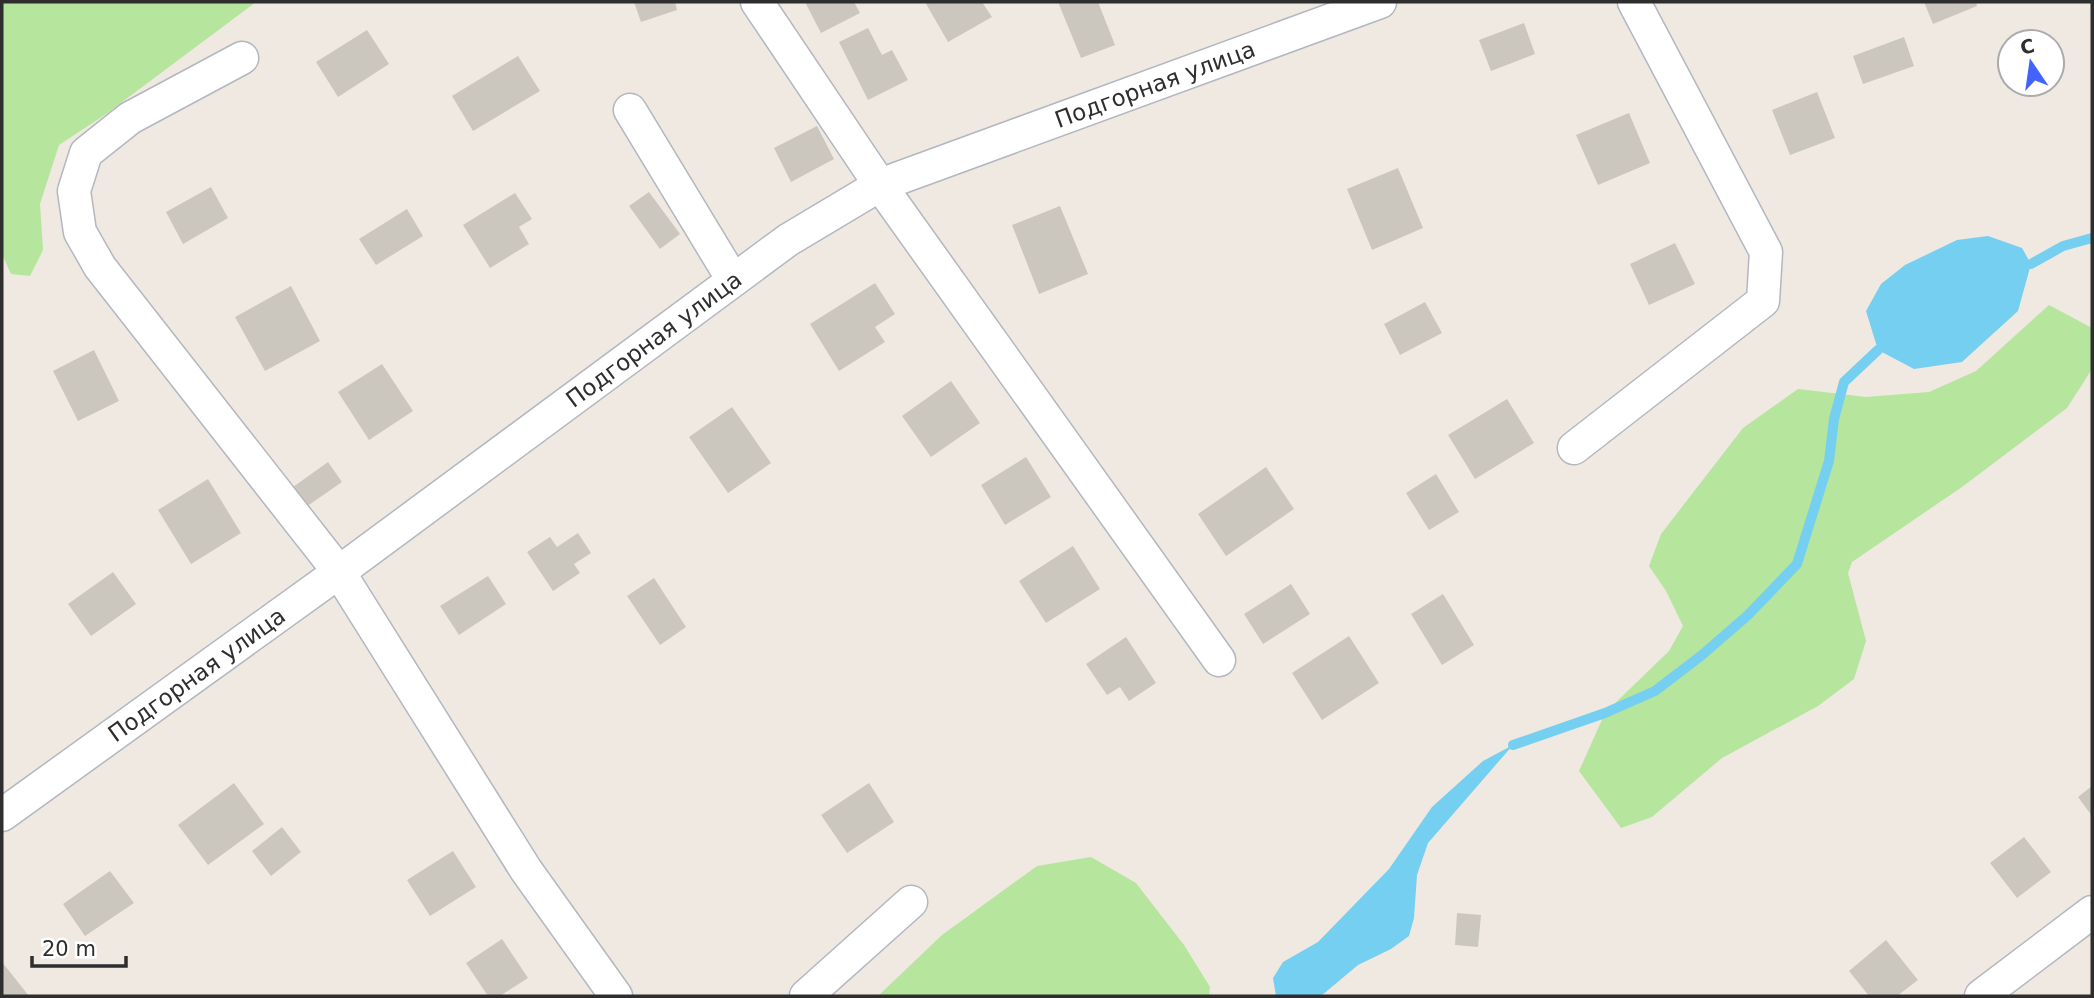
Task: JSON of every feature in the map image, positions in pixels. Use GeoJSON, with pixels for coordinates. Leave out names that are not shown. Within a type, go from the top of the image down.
{"type":"FeatureCollection","features":[{"type":"Feature","properties":{"kind":"street"},"geometry":{"type":"LineString","coordinates":[[757,2],[880,185],[1219,660]]}},
{"type":"Feature","properties":{"kind":"street","name":"Подгорная улица"},"geometry":{"type":"LineString","coordinates":[[2,815],[339,572],[788,240],[880,185],[1380,2]]}},
{"type":"Feature","properties":{"kind":"street"},"geometry":{"type":"LineString","coordinates":[[1574,448],[1763,301],[1766,252],[1634,2]]}},
{"type":"Feature","properties":{"kind":"street"},"geometry":{"type":"LineString","coordinates":[[242,58],[131,118],[86,153],[74,191],[80,232],[100,267],[339,572],[526,870],[616,996]]}},
{"type":"Feature","properties":{"kind":"street"},"geometry":{"type":"LineString","coordinates":[[630,110],[733,280]]}},
{"type":"Feature","properties":{"kind":"street"},"geometry":{"type":"LineString","coordinates":[[806,996],[911,902]]}},
{"type":"Feature","properties":{"kind":"street"},"geometry":{"type":"LineString","coordinates":[[1981,996],[2092,912]]}},
{"type":"Feature","properties":{"kind":"green space"},"geometry":{"type":"Polygon","coordinates":[[[2,2],[256,2],[106,114],[59,145],[40,204],[43,250],[30,276],[11,274],[2,254],[2,2]]]}},
{"type":"Feature","properties":{"kind":"green space"},"geometry":{"type":"Polygon","coordinates":[[[2049,305],[2092,328],[2092,369],[2067,408],[1962,487],[1852,562],[1848,573],[1866,641],[1854,679],[1818,706],[1722,758],[1652,817],[1621,828],[1579,771],[1605,713],[1669,651],[1683,626],[1666,591],[1649,566],[1661,534],[1743,428],[1798,389],[1866,397],[1929,392],[1976,371],[2049,305]]]}},
{"type":"Feature","properties":{"kind":"green space"},"geometry":{"type":"Polygon","coordinates":[[[1091,857],[1136,883],[1184,945],[1210,987],[1209,996],[878,996],[942,935],[1037,866],[1091,857]]]}},
{"type":"Feature","properties":{"kind":"water"},"geometry":{"type":"Polygon","coordinates":[[[1988,236],[2022,248],[2031,264],[2018,311],[1962,362],[1914,369],[1878,350],[1866,311],[1881,284],[1905,265],[1957,240],[1988,236]]]}},
{"type":"Feature","properties":{"kind":"water"},"geometry":{"type":"Polygon","coordinates":[[[1513,745],[1428,843],[1417,875],[1414,918],[1409,936],[1391,949],[1358,965],[1321,996],[1276,996],[1273,978],[1283,962],[1318,942],[1389,869],[1432,807],[1483,761],[1513,745]]]}},
{"type":"Feature","properties":{"kind":"building"},"geometry":{"type":"Polygon","coordinates":[[[634,2],[675,2],[677,10],[641,22],[634,2]]]}},
{"type":"Feature","properties":{"kind":"building"},"geometry":{"type":"Polygon","coordinates":[[[805,2],[854,2],[860,13],[821,33],[805,2]]]}},
{"type":"Feature","properties":{"kind":"building"},"geometry":{"type":"Polygon","coordinates":[[[925,2],[982,2],[992,17],[948,42],[925,2]]]}},
{"type":"Feature","properties":{"kind":"building"},"geometry":{"type":"Polygon","coordinates":[[[1058,2],[1098,2],[1115,45],[1081,58],[1058,2]]]}},
{"type":"Feature","properties":{"kind":"building"},"geometry":{"type":"Polygon","coordinates":[[[1924,2],[1976,2],[1977,6],[1933,24],[1924,2]]]}},
{"type":"Feature","properties":{"kind":"building"},"geometry":{"type":"Polygon","coordinates":[[[1524,23],[1535,54],[1491,71],[1479,40],[1524,23]]]}},
{"type":"Feature","properties":{"kind":"building"},"geometry":{"type":"Polygon","coordinates":[[[868,28],[882,55],[892,50],[908,80],[868,100],[839,42],[868,28]]]}},
{"type":"Feature","properties":{"kind":"building"},"geometry":{"type":"Polygon","coordinates":[[[367,30],[389,64],[338,97],[316,62],[367,30]]]}},
{"type":"Feature","properties":{"kind":"building"},"geometry":{"type":"Polygon","coordinates":[[[1904,37],[1914,66],[1863,84],[1853,56],[1904,37]]]}},
{"type":"Feature","properties":{"kind":"building"},"geometry":{"type":"Polygon","coordinates":[[[518,56],[540,91],[473,131],[452,96],[518,56]]]}},
{"type":"Feature","properties":{"kind":"building"},"geometry":{"type":"Polygon","coordinates":[[[1817,92],[1835,138],[1790,155],[1772,110],[1817,92]]]}},
{"type":"Feature","properties":{"kind":"building"},"geometry":{"type":"Polygon","coordinates":[[[1629,113],[1650,163],[1598,185],[1576,135],[1629,113]]]}},
{"type":"Feature","properties":{"kind":"building"},"geometry":{"type":"Polygon","coordinates":[[[817,126],[834,159],[791,182],[774,148],[817,126]]]}},
{"type":"Feature","properties":{"kind":"building"},"geometry":{"type":"Polygon","coordinates":[[[1398,168],[1423,228],[1372,250],[1347,189],[1398,168]]]}},
{"type":"Feature","properties":{"kind":"building"},"geometry":{"type":"Polygon","coordinates":[[[211,187],[228,218],[183,244],[166,212],[211,187]]]}},
{"type":"Feature","properties":{"kind":"building"},"geometry":{"type":"Polygon","coordinates":[[[649,192],[680,234],[660,249],[629,206],[649,192]]]}},
{"type":"Feature","properties":{"kind":"building"},"geometry":{"type":"Polygon","coordinates":[[[515,193],[532,219],[519,227],[529,244],[490,268],[463,225],[515,193]]]}},
{"type":"Feature","properties":{"kind":"building"},"geometry":{"type":"Polygon","coordinates":[[[1060,206],[1088,274],[1039,294],[1012,225],[1060,206]]]}},
{"type":"Feature","properties":{"kind":"building"},"geometry":{"type":"Polygon","coordinates":[[[407,209],[423,236],[376,265],[359,239],[407,209]]]}},
{"type":"Feature","properties":{"kind":"building"},"geometry":{"type":"Polygon","coordinates":[[[1675,243],[1695,284],[1649,305],[1630,264],[1675,243]]]}},
{"type":"Feature","properties":{"kind":"building"},"geometry":{"type":"Polygon","coordinates":[[[875,283],[895,314],[875,327],[885,342],[839,371],[810,324],[875,283]]]}},
{"type":"Feature","properties":{"kind":"building"},"geometry":{"type":"Polygon","coordinates":[[[291,286],[320,341],[265,371],[235,317],[291,286]]]}},
{"type":"Feature","properties":{"kind":"building"},"geometry":{"type":"Polygon","coordinates":[[[1425,302],[1442,333],[1400,355],[1384,324],[1425,302]]]}},
{"type":"Feature","properties":{"kind":"building"},"geometry":{"type":"Polygon","coordinates":[[[94,350],[119,401],[78,421],[53,371],[94,350]]]}},
{"type":"Feature","properties":{"kind":"building"},"geometry":{"type":"Polygon","coordinates":[[[382,364],[413,411],[369,440],[338,392],[382,364]]]}},
{"type":"Feature","properties":{"kind":"building"},"geometry":{"type":"Polygon","coordinates":[[[951,381],[980,423],[931,457],[902,416],[951,381]]]}},
{"type":"Feature","properties":{"kind":"building"},"geometry":{"type":"Polygon","coordinates":[[[1507,399],[1534,443],[1475,479],[1448,435],[1507,399]]]}},
{"type":"Feature","properties":{"kind":"building"},"geometry":{"type":"Polygon","coordinates":[[[732,407],[771,463],[728,493],[689,437],[732,407]]]}},
{"type":"Feature","properties":{"kind":"building"},"geometry":{"type":"Polygon","coordinates":[[[1026,457],[1051,497],[1005,525],[981,485],[1026,457]]]}},
{"type":"Feature","properties":{"kind":"building"},"geometry":{"type":"Polygon","coordinates":[[[328,462],[342,482],[306,507],[293,487],[328,462]]]}},
{"type":"Feature","properties":{"kind":"building"},"geometry":{"type":"Polygon","coordinates":[[[1266,467],[1294,509],[1226,556],[1198,514],[1266,467]]]}},
{"type":"Feature","properties":{"kind":"building"},"geometry":{"type":"Polygon","coordinates":[[[1436,474],[1459,512],[1429,530],[1406,493],[1436,474]]]}},
{"type":"Feature","properties":{"kind":"building"},"geometry":{"type":"Polygon","coordinates":[[[208,479],[241,533],[191,564],[158,510],[208,479]]]}},
{"type":"Feature","properties":{"kind":"building"},"geometry":{"type":"Polygon","coordinates":[[[578,533],[591,553],[574,564],[580,573],[553,591],[527,552],[550,537],[557,547],[578,533]]]}},
{"type":"Feature","properties":{"kind":"building"},"geometry":{"type":"Polygon","coordinates":[[[1073,546],[1100,589],[1046,623],[1019,581],[1073,546]]]}},
{"type":"Feature","properties":{"kind":"building"},"geometry":{"type":"Polygon","coordinates":[[[113,572],[136,604],[91,636],[68,604],[113,572]]]}},
{"type":"Feature","properties":{"kind":"building"},"geometry":{"type":"Polygon","coordinates":[[[488,576],[506,604],[459,635],[440,606],[488,576]]]}},
{"type":"Feature","properties":{"kind":"building"},"geometry":{"type":"Polygon","coordinates":[[[654,578],[686,627],[660,645],[627,596],[654,578]]]}},
{"type":"Feature","properties":{"kind":"building"},"geometry":{"type":"Polygon","coordinates":[[[1291,584],[1310,614],[1263,644],[1244,614],[1291,584]]]}},
{"type":"Feature","properties":{"kind":"building"},"geometry":{"type":"Polygon","coordinates":[[[1443,594],[1474,645],[1442,665],[1411,614],[1443,594]]]}},
{"type":"Feature","properties":{"kind":"building"},"geometry":{"type":"Polygon","coordinates":[[[1349,636],[1379,683],[1322,720],[1292,673],[1349,636]]]}},
{"type":"Feature","properties":{"kind":"building"},"geometry":{"type":"Polygon","coordinates":[[[1126,637],[1156,683],[1129,701],[1120,687],[1107,695],[1086,664],[1126,637]]]}},
{"type":"Feature","properties":{"kind":"building"},"geometry":{"type":"Polygon","coordinates":[[[234,783],[264,824],[208,865],[178,825],[234,783]]]}},
{"type":"Feature","properties":{"kind":"building"},"geometry":{"type":"Polygon","coordinates":[[[869,783],[894,822],[847,853],[821,815],[869,783]]]}},
{"type":"Feature","properties":{"kind":"building"},"geometry":{"type":"Polygon","coordinates":[[[2092,786],[2092,816],[2078,797],[2092,786]]]}},
{"type":"Feature","properties":{"kind":"building"},"geometry":{"type":"Polygon","coordinates":[[[282,827],[301,852],[271,876],[252,851],[282,827]]]}},
{"type":"Feature","properties":{"kind":"building"},"geometry":{"type":"Polygon","coordinates":[[[2024,837],[2051,872],[2017,898],[1990,863],[2024,837]]]}},
{"type":"Feature","properties":{"kind":"building"},"geometry":{"type":"Polygon","coordinates":[[[453,851],[476,887],[430,916],[407,880],[453,851]]]}},
{"type":"Feature","properties":{"kind":"building"},"geometry":{"type":"Polygon","coordinates":[[[110,871],[134,903],[85,936],[63,904],[110,871]]]}},
{"type":"Feature","properties":{"kind":"building"},"geometry":{"type":"Polygon","coordinates":[[[1457,913],[1481,915],[1478,947],[1455,945],[1457,913]]]}},
{"type":"Feature","properties":{"kind":"building"},"geometry":{"type":"Polygon","coordinates":[[[502,939],[528,978],[500,996],[488,996],[466,963],[502,939]]]}},
{"type":"Feature","properties":{"kind":"building"},"geometry":{"type":"Polygon","coordinates":[[[1886,940],[1918,980],[1897,996],[1869,996],[1849,971],[1886,940]]]}},
{"type":"Feature","properties":{"kind":"building"},"geometry":{"type":"Polygon","coordinates":[[[2,962],[29,996],[2,996],[2,962]]]}},
{"type":"Feature","properties":{"kind":"waterway"},"geometry":{"type":"LineString","coordinates":[[2031,264],[2063,246],[2092,238]]}},
{"type":"Feature","properties":{"kind":"waterway"},"geometry":{"type":"LineString","coordinates":[[1513,745],[1605,713],[1655,691],[1748,615],[1797,564],[1829,461],[1834,419],[1844,382],[1878,350]]}}]}
